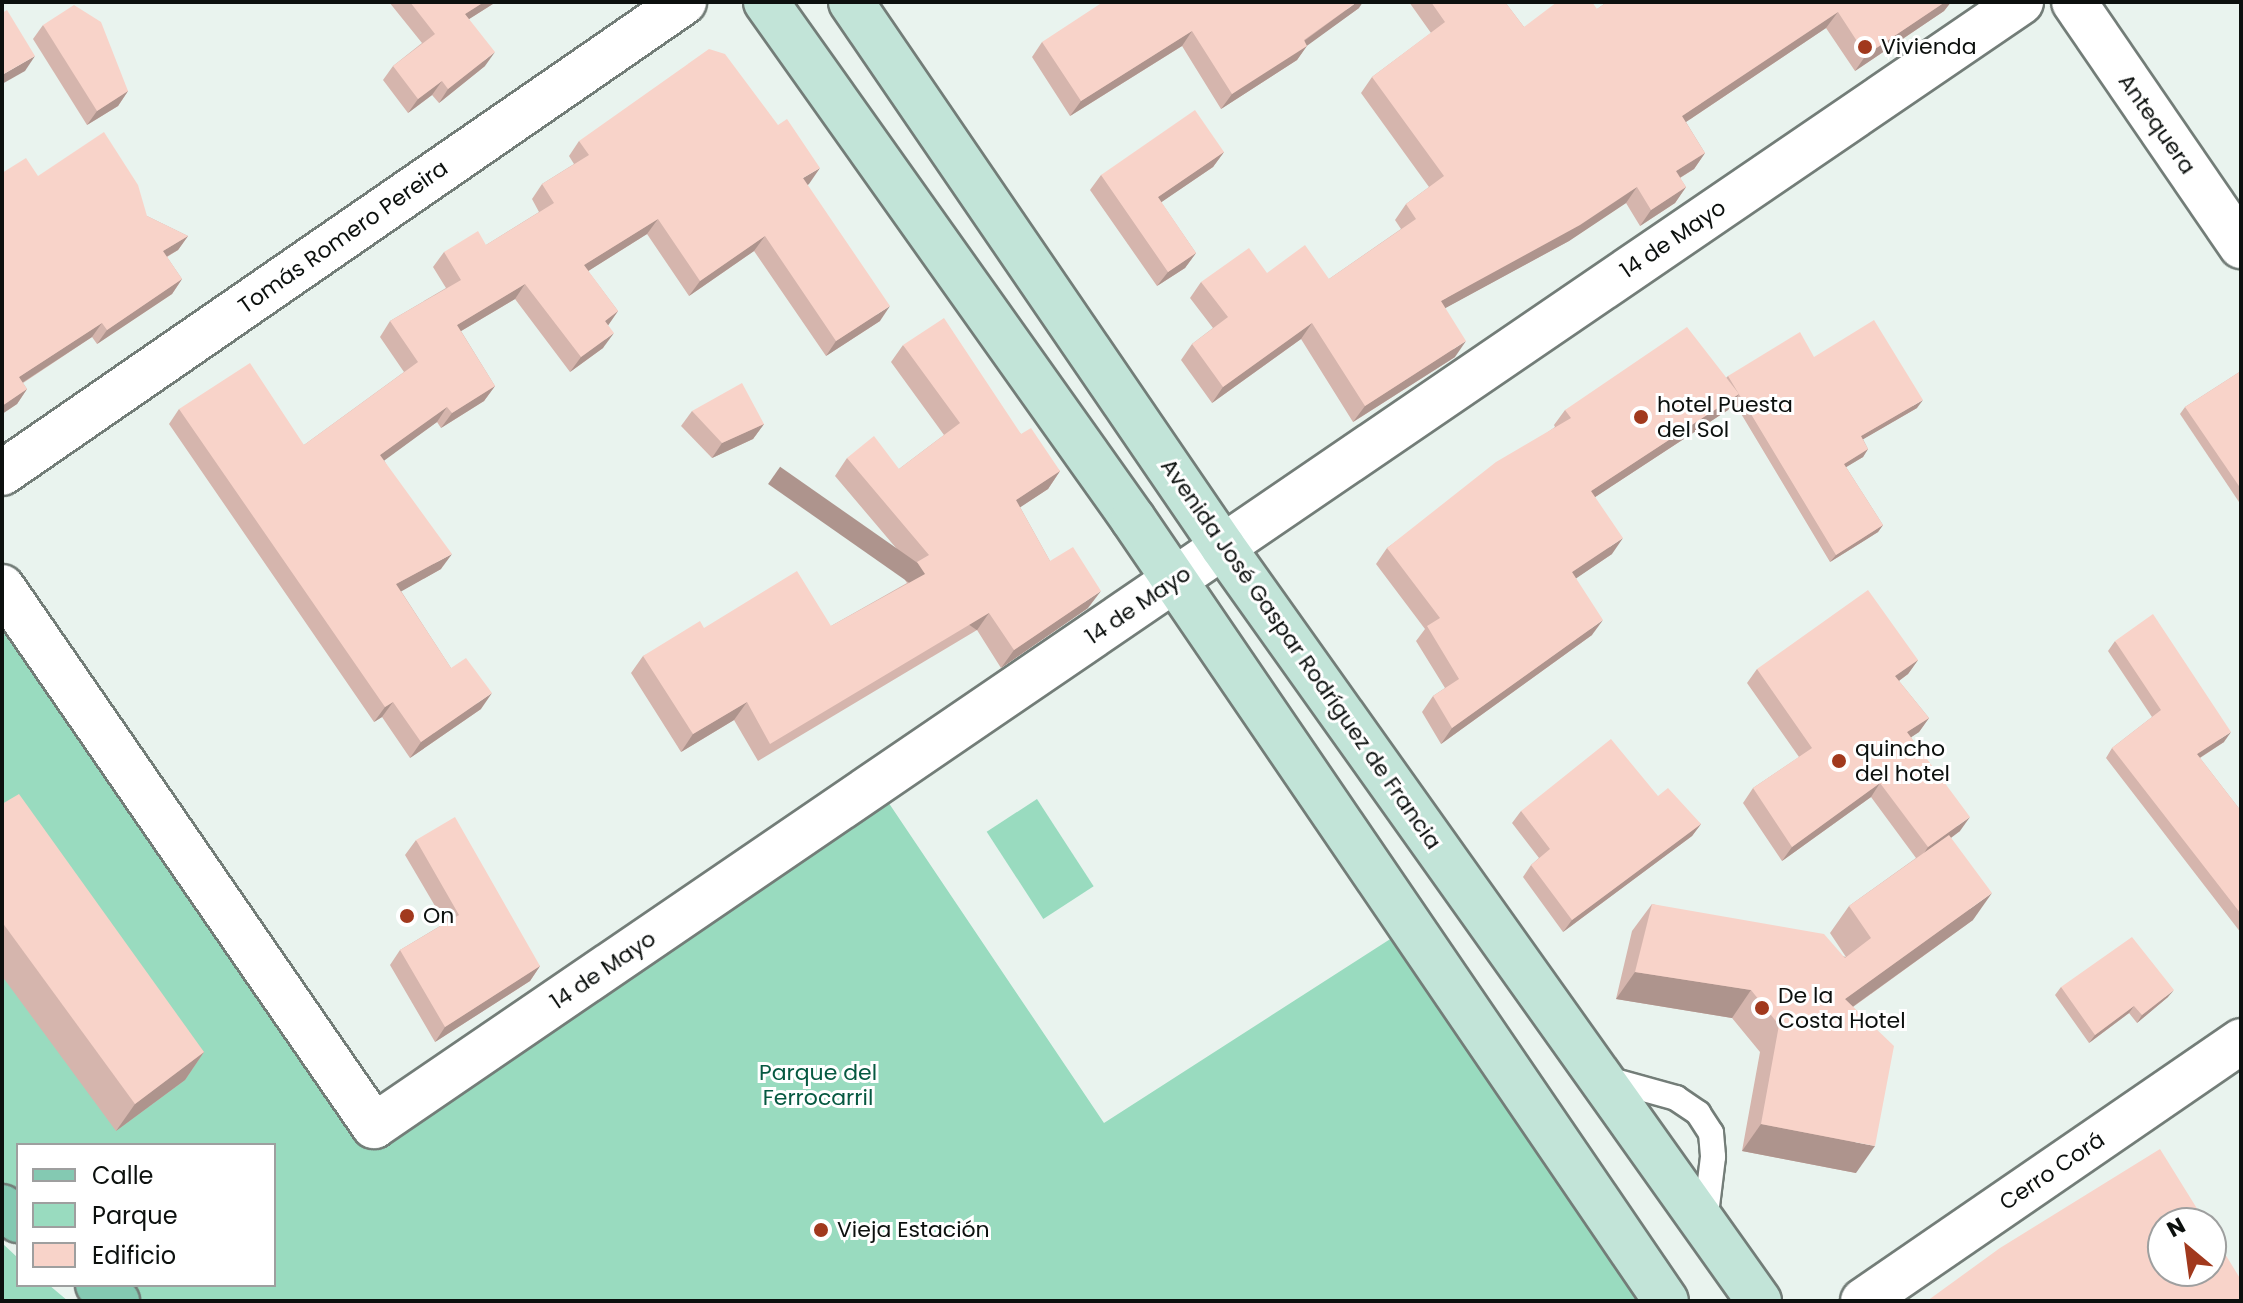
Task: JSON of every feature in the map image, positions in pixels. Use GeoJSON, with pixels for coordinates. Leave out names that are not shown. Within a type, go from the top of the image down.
{"type":"FeatureCollection","features":[{"type":"Feature","properties":{"kind":"main road"},"geometry":{"type":"LineString","coordinates":[[766,2],[1133,519],[1172,582],[1666,1301]]}},
{"type":"Feature","properties":{"kind":"main road","name":"Avenida José Gaspar Rodríguez de Francia"},"geometry":{"type":"LineString","coordinates":[[851,2],[1223,547],[1759,1301]]}},
{"type":"Feature","properties":{"kind":"main road"},"geometry":{"type":"LineString","coordinates":[[100,1287],[117,1301]]}},
{"type":"Feature","properties":{"kind":"street","name":"Tomás Romero Pereira"},"geometry":{"type":"LineString","coordinates":[[2,473],[684,2]]}},
{"type":"Feature","properties":{"kind":"street","name":"14 de Mayo"},"geometry":{"type":"LineString","coordinates":[[2,587],[374,1126],[2021,2]]}},
{"type":"Feature","properties":{"kind":"street","name":"Antequera"},"geometry":{"type":"LineString","coordinates":[[2074,2],[2241,246]]}},
{"type":"Feature","properties":{"kind":"street","name":"Cerro Corá"},"geometry":{"type":"LineString","coordinates":[[1863,1301],[2241,1041]]}},
{"type":"Feature","properties":{"kind":"lane"},"geometry":{"type":"LineString","coordinates":[[1600,1077],[1676,1098],[1698,1113],[1711,1133],[1713,1157],[1705,1225]]}},
{"type":"Feature","properties":{"kind":"green space","name":"Parque del Ferrocarril"},"geometry":{"type":"Polygon","coordinates":[[[2,587],[374,1126],[876,784],[1104,1123],[1409,927],[1668,1301],[117,1301],[100,1287],[276,1287],[276,1143],[16,1143],[16,1218],[2,1207],[2,587]]]}},
{"type":"Feature","properties":{"kind":"green space"},"geometry":{"type":"Polygon","coordinates":[[[1037,799],[1094,886],[1043,919],[987,832],[1037,799]]]}},
{"type":"Feature","properties":{"kind":"green space"},"geometry":{"type":"Polygon","coordinates":[[[2,1243],[16,1256],[16,1287],[51,1287],[68,1301],[2,1301],[2,1243]]]}},
{"type":"Feature","properties":{"kind":"building"},"geometry":{"type":"Polygon","coordinates":[[[410,2],[484,2],[465,14],[495,52],[448,89],[442,81],[418,99],[393,66],[435,34],[410,2]]]}},
{"type":"Feature","properties":{"kind":"building"},"geometry":{"type":"Polygon","coordinates":[[[1103,2],[1357,2],[1304,40],[1307,46],[1232,94],[1192,31],[1081,101],[1042,42],[1103,2]]]}},
{"type":"Feature","properties":{"kind":"building"},"geometry":{"type":"Polygon","coordinates":[[[1431,2],[1505,2],[1524,27],[1557,2],[1592,2],[1597,9],[1607,2],[1945,2],[1866,55],[1838,12],[1682,116],[1705,153],[1676,171],[1686,187],[1651,210],[1637,187],[1580,225],[1441,301],[1466,341],[1365,406],[1312,323],[1223,387],[1192,344],[1228,317],[1201,282],[1249,248],[1267,273],[1305,245],[1329,279],[1416,219],[1406,204],[1444,176],[1372,77],[1445,22],[1431,2]]]}},
{"type":"Feature","properties":{"kind":"building"},"geometry":{"type":"Polygon","coordinates":[[[74,5],[101,22],[128,91],[97,111],[43,25],[74,5]]]}},
{"type":"Feature","properties":{"kind":"building"},"geometry":{"type":"Polygon","coordinates":[[[7,10],[35,56],[2,75],[2,13],[7,10]]]}},
{"type":"Feature","properties":{"kind":"building"},"geometry":{"type":"Polygon","coordinates":[[[709,49],[725,54],[778,125],[787,119],[820,168],[803,178],[890,306],[836,341],[765,236],[700,281],[658,219],[584,265],[618,311],[605,321],[614,333],[581,357],[525,284],[457,325],[495,386],[452,413],[447,407],[380,455],[452,554],[396,584],[451,668],[466,658],[492,693],[421,742],[393,702],[385,707],[179,409],[250,363],[304,445],[418,362],[390,321],[461,280],[444,252],[478,231],[486,245],[554,203],[542,184],[589,155],[579,141],[709,49]]]}},
{"type":"Feature","properties":{"kind":"building"},"geometry":{"type":"Polygon","coordinates":[[[1195,110],[1224,152],[1158,197],[1196,253],[1168,272],[1101,175],[1195,110]]]}},
{"type":"Feature","properties":{"kind":"building"},"geometry":{"type":"Polygon","coordinates":[[[104,132],[138,185],[147,216],[188,236],[163,251],[182,279],[107,330],[102,323],[19,377],[27,389],[2,406],[2,173],[26,158],[38,176],[104,132]]]}},
{"type":"Feature","properties":{"kind":"building"},"geometry":{"type":"Polygon","coordinates":[[[944,318],[1021,434],[1031,428],[1060,471],[1016,500],[1050,561],[1073,547],[1101,591],[1014,650],[989,613],[770,744],[747,702],[693,734],[643,656],[700,621],[704,628],[797,571],[831,626],[925,574],[917,562],[929,555],[847,458],[874,436],[899,469],[960,423],[903,345],[944,318]]]}},
{"type":"Feature","properties":{"kind":"building"},"geometry":{"type":"Polygon","coordinates":[[[1874,320],[1923,400],[1861,436],[1868,449],[1844,464],[1883,525],[1836,555],[1728,376],[1800,332],[1814,357],[1874,320]]]}},
{"type":"Feature","properties":{"kind":"building"},"geometry":{"type":"Polygon","coordinates":[[[1687,327],[1739,394],[1591,491],[1623,538],[1572,572],[1603,620],[1452,728],[1433,696],[1459,679],[1427,626],[1440,618],[1387,548],[1496,462],[1571,418],[1565,410],[1687,327]]]}},
{"type":"Feature","properties":{"kind":"building"},"geometry":{"type":"Polygon","coordinates":[[[2241,371],[2241,489],[2185,407],[2241,371]]]}},
{"type":"Feature","properties":{"kind":"building"},"geometry":{"type":"Polygon","coordinates":[[[742,383],[764,424],[722,443],[692,411],[742,383]]]}},
{"type":"Feature","properties":{"kind":"building"},"geometry":{"type":"Polygon","coordinates":[[[1868,590],[1918,660],[1895,676],[1929,718],[1907,732],[1970,817],[1928,847],[1880,783],[1792,847],[1753,788],[1812,748],[1757,669],[1868,590]]]}},
{"type":"Feature","properties":{"kind":"building"},"geometry":{"type":"Polygon","coordinates":[[[2153,614],[2231,732],[2197,754],[2241,811],[2241,914],[2112,748],[2161,710],[2115,641],[2153,614]]]}},
{"type":"Feature","properties":{"kind":"building"},"geometry":{"type":"Polygon","coordinates":[[[1611,739],[1658,796],[1668,788],[1701,824],[1572,920],[1531,865],[1550,849],[1521,811],[1611,739]]]}},
{"type":"Feature","properties":{"kind":"building"},"geometry":{"type":"Polygon","coordinates":[[[19,794],[204,1052],[135,1104],[2,922],[2,804],[19,794]]]}},
{"type":"Feature","properties":{"kind":"building"},"geometry":{"type":"Polygon","coordinates":[[[455,817],[540,966],[445,1027],[400,950],[459,915],[416,840],[455,817]]]}},
{"type":"Feature","properties":{"kind":"building","name":"De la Costa Hotel"},"geometry":{"type":"Polygon","coordinates":[[[1949,835],[1992,893],[1845,999],[1894,1046],[1875,1146],[1761,1124],[1779,1025],[1751,990],[1635,972],[1652,904],[1824,934],[1845,958],[1871,938],[1849,906],[1949,835]]]}},
{"type":"Feature","properties":{"kind":"building"},"geometry":{"type":"Polygon","coordinates":[[[2132,937],[2174,990],[2142,1015],[2134,1006],[2095,1035],[2061,987],[2132,937]]]}},
{"type":"Feature","properties":{"kind":"building"},"geometry":{"type":"Polygon","coordinates":[[[2160,1149],[2196,1207],[2147,1207],[2147,1287],[2227,1287],[2227,1257],[2241,1280],[2241,1301],[1927,1301],[2000,1248],[2160,1149]]]}},
{"type":"Feature","properties":{"kind":"place","name":"Vivienda"},"geometry":{"type":"Point","coordinates":[1865,47]}},
{"type":"Feature","properties":{"kind":"place","name":"hotel Puesta del Sol"},"geometry":{"type":"Point","coordinates":[1641,417]}},
{"type":"Feature","properties":{"kind":"place","name":"quincho del hotel"},"geometry":{"type":"Point","coordinates":[1839,761]}},
{"type":"Feature","properties":{"kind":"place","name":"On"},"geometry":{"type":"Point","coordinates":[407,916]}},
{"type":"Feature","properties":{"kind":"place","name":"De la Costa Hotel"},"geometry":{"type":"Point","coordinates":[1762,1008]}},
{"type":"Feature","properties":{"kind":"place","name":"Vieja Estación"},"geometry":{"type":"Point","coordinates":[821,1230]}}]}
